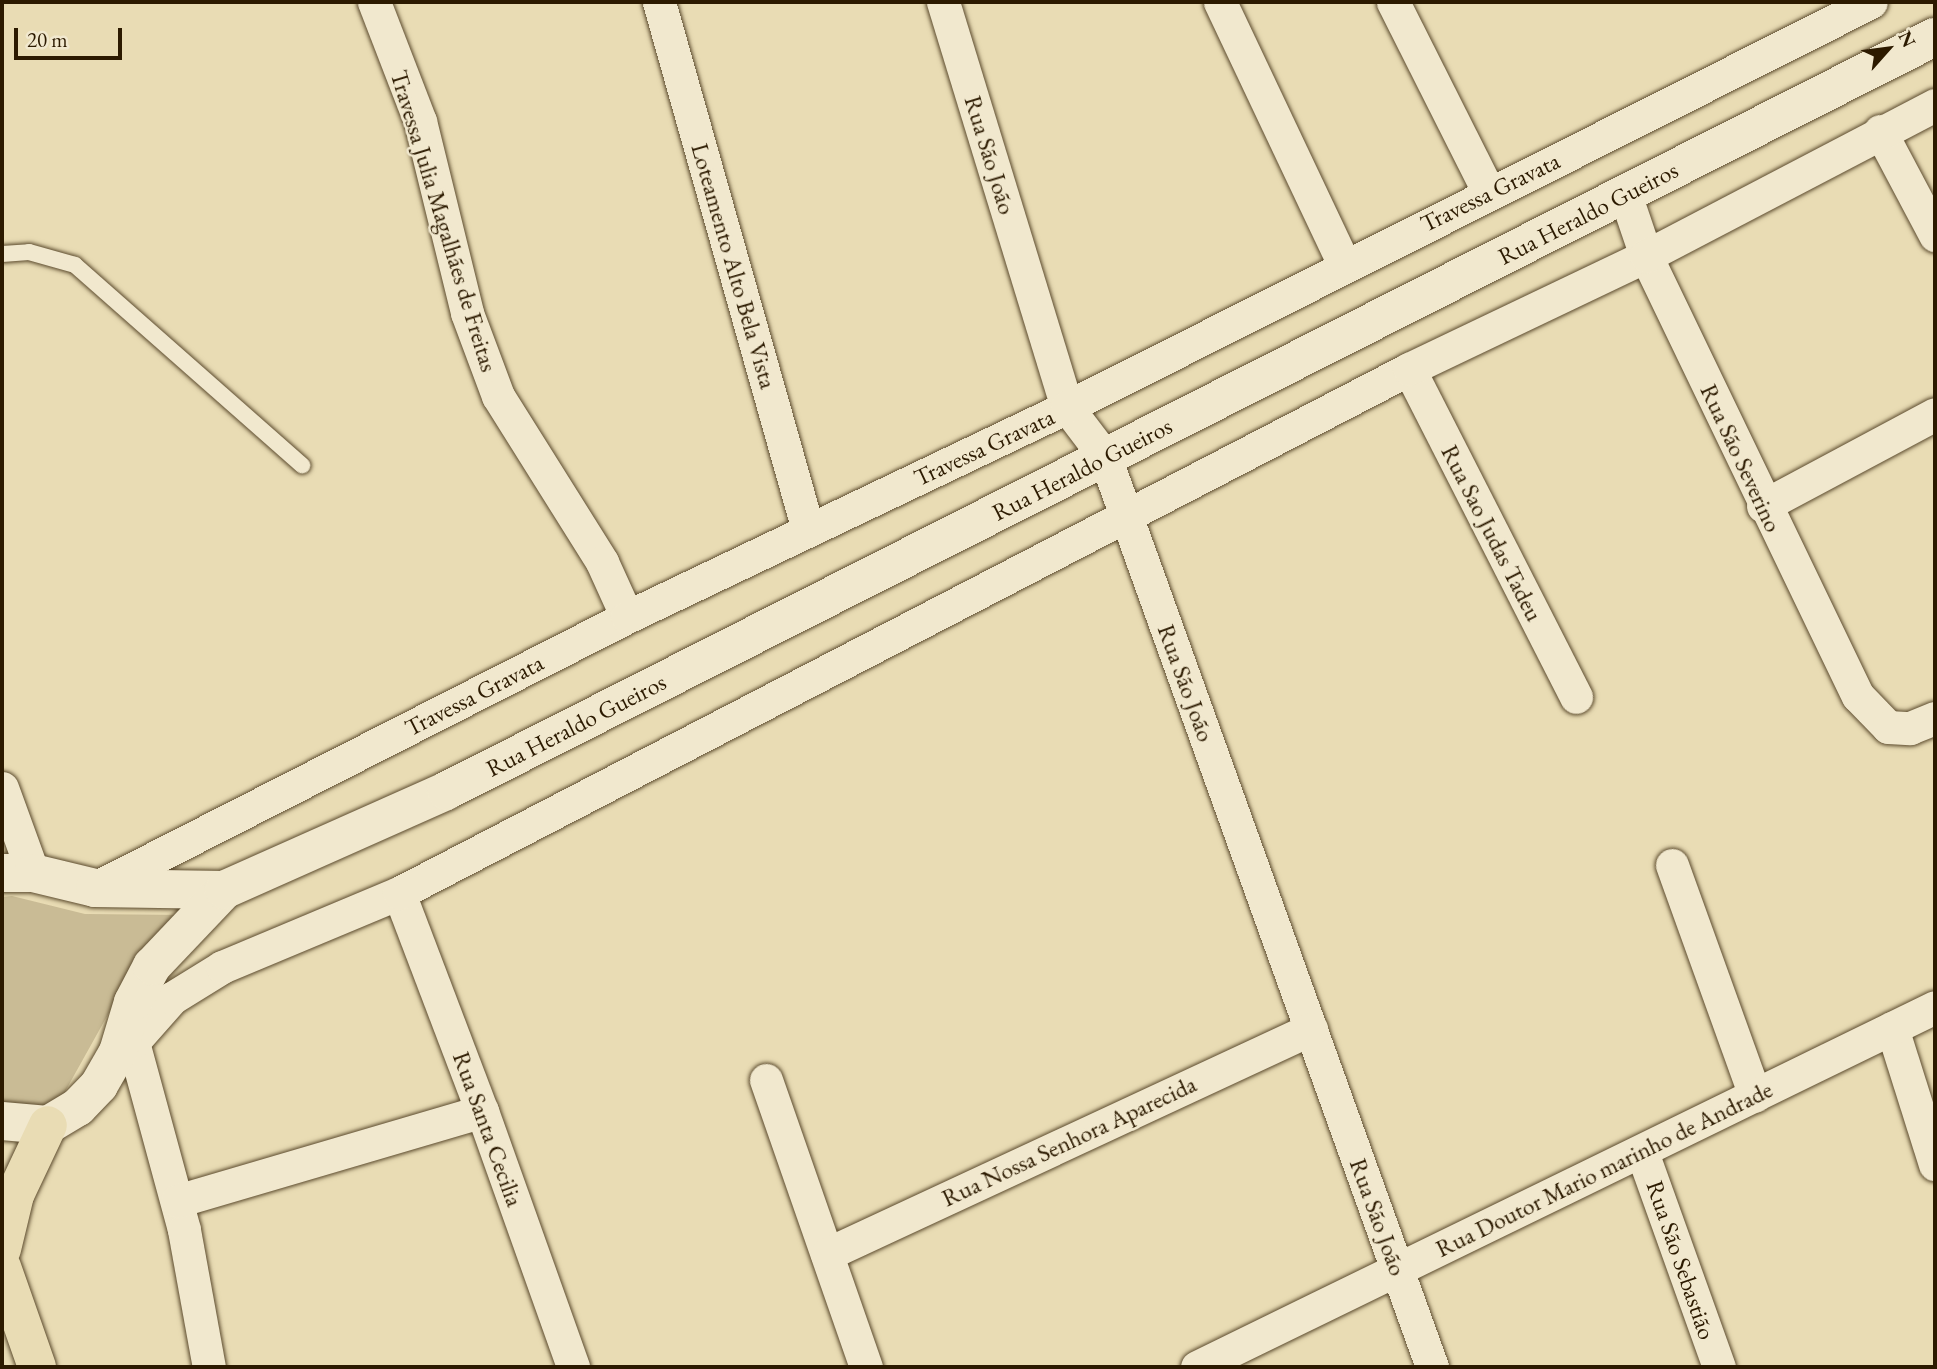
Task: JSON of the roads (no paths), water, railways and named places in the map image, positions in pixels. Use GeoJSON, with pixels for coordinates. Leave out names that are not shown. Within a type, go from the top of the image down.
{"type":"FeatureCollection","features":[{"type":"Feature","properties":{"kind":"highway"},"geometry":{"type":"LineString","coordinates":[[2,1250],[15,1195],[48,1125]]}},
{"type":"Feature","properties":{"kind":"highway"},"geometry":{"type":"LineString","coordinates":[[2,1267],[9,1308],[37,1367]]}},
{"type":"Feature","properties":{"kind":"main road","name":"Rua Heraldo Gueiros"},"geometry":{"type":"LineString","coordinates":[[48,1125],[78,1107],[99,1085],[118,1052],[132,1002],[152,966],[224,890],[446,791],[1935,37]]}},
{"type":"Feature","properties":{"kind":"main road","name":"Rua Heraldo Gueiros"},"geometry":{"type":"LineString","coordinates":[[18,873],[95,888],[224,890]]}},
{"type":"Feature","properties":{"kind":"main road"},"geometry":{"type":"LineString","coordinates":[[2,1121],[48,1125]]}},
{"type":"Feature","properties":{"kind":"street","name":"Travessa Julia Magalhães de Freitas"},"geometry":{"type":"LineString","coordinates":[[374,2],[420,121],[467,313],[498,396],[602,562],[627,617]]}},
{"type":"Feature","properties":{"kind":"street","name":"Loteamento Alto Bela Vista"},"geometry":{"type":"LineString","coordinates":[[659,2],[808,530]]}},
{"type":"Feature","properties":{"kind":"street","name":"Rua São João"},"geometry":{"type":"LineString","coordinates":[[943,2],[1067,407],[1105,457],[1432,1367]]}},
{"type":"Feature","properties":{"kind":"street"},"geometry":{"type":"LineString","coordinates":[[1220,2],[1343,264]]}},
{"type":"Feature","properties":{"kind":"street"},"geometry":{"type":"LineString","coordinates":[[1393,2],[1489,193]]}},
{"type":"Feature","properties":{"kind":"street","name":"Travessa Gravata"},"geometry":{"type":"LineString","coordinates":[[95,888],[627,617],[1067,407],[1343,264],[1871,2]]}},
{"type":"Feature","properties":{"kind":"street"},"geometry":{"type":"LineString","coordinates":[[133,1042],[190,984],[398,893],[1409,369],[1646,256],[1880,131],[1935,106]]}},
{"type":"Feature","properties":{"kind":"street"},"geometry":{"type":"LineString","coordinates":[[1880,131],[1935,235]]}},
{"type":"Feature","properties":{"kind":"street","name":"Rua São Severino"},"geometry":{"type":"LineString","coordinates":[[1625,194],[1646,256],[1763,506],[1858,696],[1873,714],[1888,726],[1910,728],[1935,718]]}},
{"type":"Feature","properties":{"kind":"street","name":"Rua Sao Judas Tadeu"},"geometry":{"type":"LineString","coordinates":[[1409,369],[1576,697]]}},
{"type":"Feature","properties":{"kind":"street"},"geometry":{"type":"LineString","coordinates":[[1763,506],[1935,414]]}},
{"type":"Feature","properties":{"kind":"street"},"geometry":{"type":"LineString","coordinates":[[2,788],[18,873]]}},
{"type":"Feature","properties":{"kind":"street"},"geometry":{"type":"LineString","coordinates":[[1672,865],[1755,1096]]}},
{"type":"Feature","properties":{"kind":"street","name":"Rua Santa Cecilia"},"geometry":{"type":"LineString","coordinates":[[398,893],[482,1111],[573,1367]]}},
{"type":"Feature","properties":{"kind":"street"},"geometry":{"type":"LineString","coordinates":[[132,1002],[133,1042],[177,1201],[209,1367]]}},
{"type":"Feature","properties":{"kind":"street","name":"Rua Doutor Mario marinho de Andrade"},"geometry":{"type":"LineString","coordinates":[[1197,1367],[1643,1152],[1935,1007]]}},
{"type":"Feature","properties":{"kind":"street","name":"Rua Nossa Senhora Aparecida"},"geometry":{"type":"LineString","coordinates":[[827,1254],[1311,1028]]}},
{"type":"Feature","properties":{"kind":"street"},"geometry":{"type":"LineString","coordinates":[[1892,1028],[1935,1164]]}},
{"type":"Feature","properties":{"kind":"street"},"geometry":{"type":"LineString","coordinates":[[766,1080],[866,1367]]}},
{"type":"Feature","properties":{"kind":"street"},"geometry":{"type":"LineString","coordinates":[[177,1201],[482,1111]]}},
{"type":"Feature","properties":{"kind":"street","name":"Rua São Sebastião"},"geometry":{"type":"LineString","coordinates":[[1643,1152],[1718,1367]]}},
{"type":"Feature","properties":{"kind":"lane"},"geometry":{"type":"LineString","coordinates":[[2,254],[29,252],[75,265],[302,465]]}}]}
